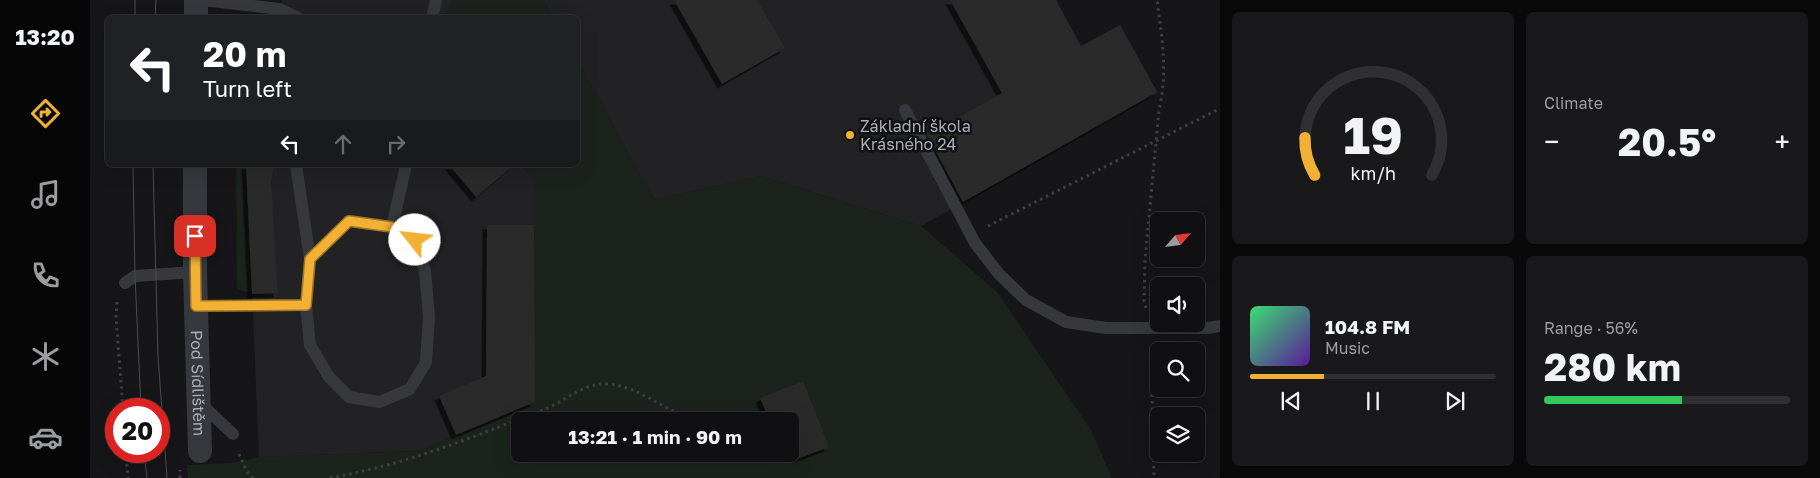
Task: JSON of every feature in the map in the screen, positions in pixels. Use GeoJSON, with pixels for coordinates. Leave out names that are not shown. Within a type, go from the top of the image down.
{"type":"FeatureCollection","features":[{"type":"Feature","properties":{"kind":"street"},"geometry":{"type":"LineString","coordinates":[[196,0],[196,15]]}},
{"type":"Feature","properties":{"kind":"street","name":"Pod Sídlištěm"},"geometry":{"type":"LineString","coordinates":[[195,167],[195,272],[200,451]]}},
{"type":"Feature","properties":{"kind":"lane"},"geometry":{"type":"LineString","coordinates":[[203,0],[271,4],[291,15]]}},
{"type":"Feature","properties":{"kind":"lane"},"geometry":{"type":"LineString","coordinates":[[433,15],[436,0]]}},
{"type":"Feature","properties":{"kind":"lane"},"geometry":{"type":"LineString","coordinates":[[905,110],[970,235],[999,274],[1026,300],[1066,322],[1106,328],[1150,329]]}},
{"type":"Feature","properties":{"kind":"lane"},"geometry":{"type":"LineString","coordinates":[[296,167],[310,259],[306,305],[310,345],[328,376],[349,397],[380,402],[410,389],[426,362],[429,317],[425,271],[415,240],[392,227],[349,221],[310,259]]}},
{"type":"Feature","properties":{"kind":"lane"},"geometry":{"type":"LineString","coordinates":[[392,227],[406,167]]}},
{"type":"Feature","properties":{"kind":"lane"},"geometry":{"type":"LineString","coordinates":[[125,283],[135,276],[195,272]]}},
{"type":"Feature","properties":{"kind":"lane"},"geometry":{"type":"LineString","coordinates":[[196,306],[306,305]]}},
{"type":"Feature","properties":{"kind":"lane"},"geometry":{"type":"LineString","coordinates":[[1205,328],[1220,326]]}},
{"type":"Feature","properties":{"kind":"lane"},"geometry":{"type":"LineString","coordinates":[[198,402],[233,434]]}},
{"type":"Feature","properties":{"kind":"path"},"geometry":{"type":"LineString","coordinates":[[1150,329],[1144,301],[1145,268],[1159,110],[1164,89],[1165,65],[1157,0]]}},
{"type":"Feature","properties":{"kind":"path"},"geometry":{"type":"LineString","coordinates":[[970,235],[1217,110]]}},
{"type":"Feature","properties":{"kind":"path"},"geometry":{"type":"LineString","coordinates":[[122,398],[116,317],[118,300],[125,283]]}},
{"type":"Feature","properties":{"kind":"path"},"geometry":{"type":"LineString","coordinates":[[1150,332],[1154,478]]}},
{"type":"Feature","properties":{"kind":"path"},"geometry":{"type":"LineString","coordinates":[[535,412],[585,388],[606,384],[627,387],[672,412]]}},
{"type":"Feature","properties":{"kind":"path"},"geometry":{"type":"LineString","coordinates":[[330,478],[374,469],[432,452],[511,421]]}},
{"type":"Feature","properties":{"kind":"path"},"geometry":{"type":"LineString","coordinates":[[233,434],[242,461],[247,472],[253,478]]}},
{"type":"Feature","properties":{"kind":"path"},"geometry":{"type":"LineString","coordinates":[[127,463],[128,478]]}},
{"type":"Feature","properties":{"kind":"shaded area"},"geometry":{"type":"Polygon","coordinates":[[[282,0],[452,0],[447,15],[278,15],[282,0]]]}},
{"type":"Feature","properties":{"kind":"shaded area"},"geometry":{"type":"Polygon","coordinates":[[[452,0],[545,0],[552,15],[447,15],[452,0]]]}},
{"type":"Feature","properties":{"kind":"shaded area","name":"Základní škola Krásného 24"},"geometry":{"type":"Polygon","coordinates":[[[545,0],[1056,0],[1063,12],[1057,15],[1052,64],[1120,25],[1158,93],[921,226],[761,176],[654,200],[580,65],[580,15],[552,15],[545,0]]]}},
{"type":"Feature","properties":{"kind":"shaded area"},"geometry":{"type":"Polygon","coordinates":[[[580,65],[654,200],[761,176],[921,226],[997,292],[1091,430],[1112,478],[188,478],[187,465],[232,463],[259,457],[418,451],[534,402],[534,181],[523,167],[580,167],[580,65]]]}},
{"type":"Feature","properties":{"kind":"shaded area"},"geometry":{"type":"Polygon","coordinates":[[[236,167],[247,167],[252,294],[237,289],[236,167]]]}},
{"type":"Feature","properties":{"kind":"shaded area"},"geometry":{"type":"Polygon","coordinates":[[[247,167],[523,167],[534,181],[535,402],[418,451],[259,457],[247,167]]]}},
{"type":"Feature","properties":{"kind":"building"},"geometry":{"type":"Polygon","coordinates":[[[674,0],[757,0],[785,48],[722,84],[674,0]]]}},
{"type":"Feature","properties":{"kind":"building"},"geometry":{"type":"Polygon","coordinates":[[[950,0],[1056,0],[1081,46],[1120,25],[1157,92],[963,202],[927,135],[1002,93],[950,0]]]}},
{"type":"Feature","properties":{"kind":"building"},"geometry":{"type":"Polygon","coordinates":[[[246,167],[274,167],[271,182],[278,293],[252,294],[246,167]]]}},
{"type":"Feature","properties":{"kind":"building"},"geometry":{"type":"Polygon","coordinates":[[[451,167],[512,167],[476,197],[451,167]]]}},
{"type":"Feature","properties":{"kind":"building"},"geometry":{"type":"Polygon","coordinates":[[[487,225],[534,225],[535,402],[456,435],[439,396],[486,376],[487,225]]]}},
{"type":"Feature","properties":{"kind":"building"},"geometry":{"type":"Polygon","coordinates":[[[803,381],[829,447],[799,458],[799,412],[766,412],[760,398],[803,381]]]}},
{"type":"Feature","properties":{"kind":"tram line"},"geometry":{"type":"LineString","coordinates":[[135,0],[135,15]]}},
{"type":"Feature","properties":{"kind":"tram line"},"geometry":{"type":"LineString","coordinates":[[155,15],[156,0]]}},
{"type":"Feature","properties":{"kind":"tram line"},"geometry":{"type":"LineString","coordinates":[[133,167],[135,276],[141,398]]}},
{"type":"Feature","properties":{"kind":"tram line"},"geometry":{"type":"LineString","coordinates":[[153,167],[158,357],[167,478]]}},
{"type":"Feature","properties":{"kind":"tram line"},"geometry":{"type":"LineString","coordinates":[[145,463],[147,478]]}},
{"type":"Feature","properties":{"kind":"place","name":"Základní škola Krásného 24"},"geometry":{"type":"Point","coordinates":[850,135]}},
{"type":"Feature","properties":{"kind":"route"},"geometry":{"type":"LineString","coordinates":[[195,236],[196,306],[306,305],[310,259],[349,221],[392,227],[415,240]]}}]}
